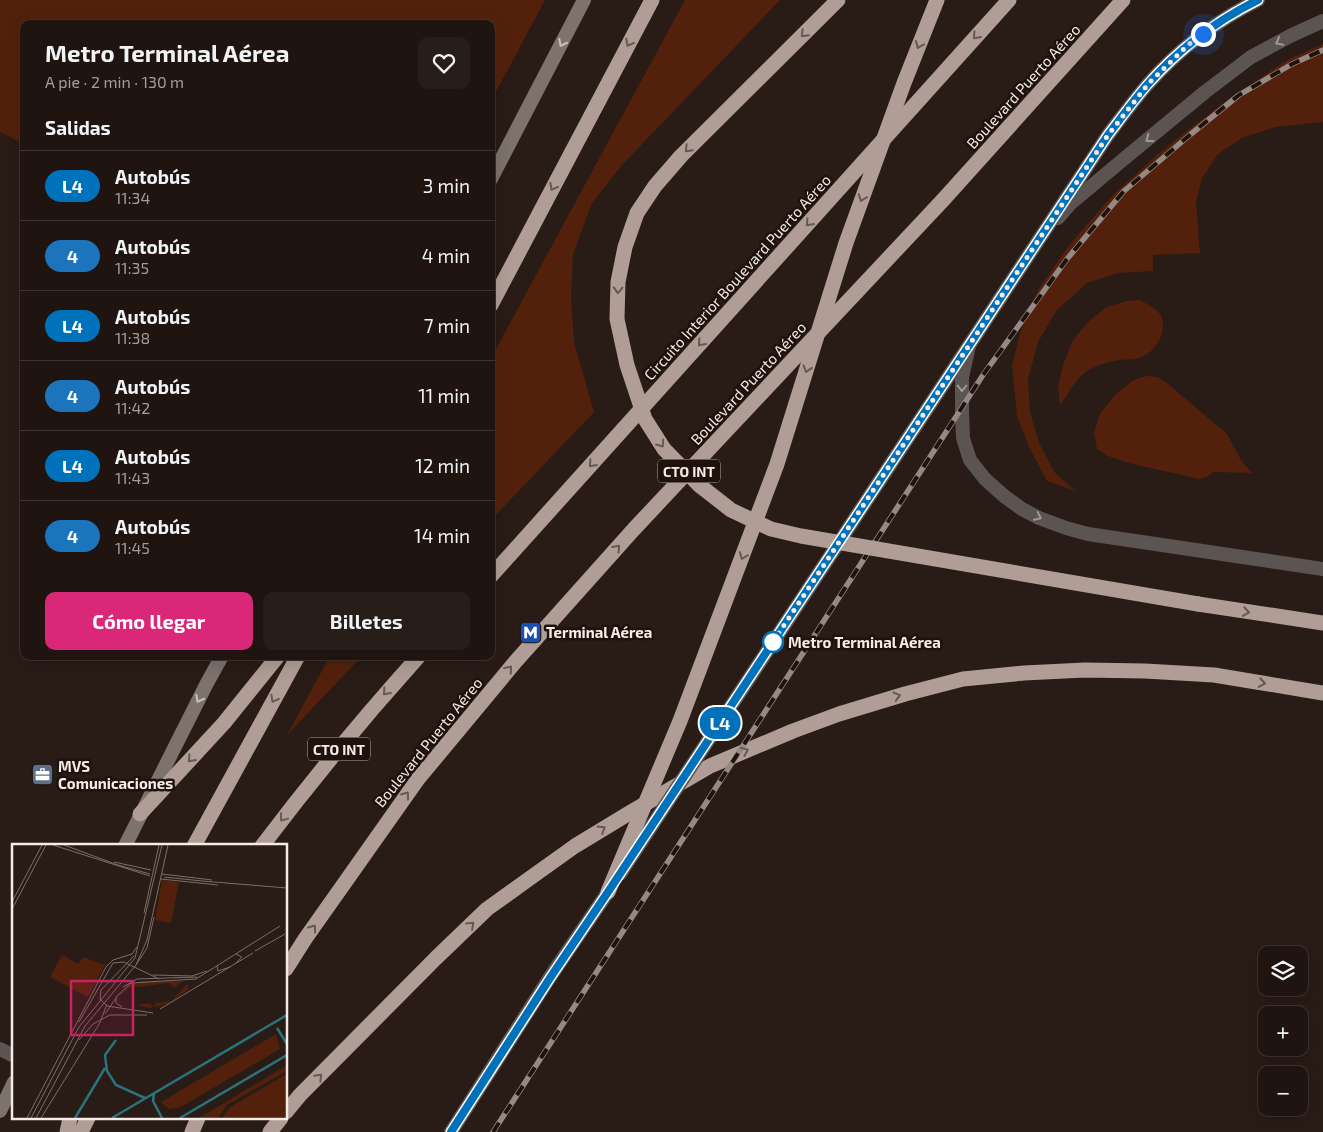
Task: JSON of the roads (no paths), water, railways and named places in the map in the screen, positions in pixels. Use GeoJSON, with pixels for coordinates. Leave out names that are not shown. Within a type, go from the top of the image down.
{"type":"FeatureCollection","features":[{"type":"Feature","properties":{"kind":"highway"},"geometry":{"type":"LineString","coordinates":[[495,297],[652,0]]}},
{"type":"Feature","properties":{"kind":"highway"},"geometry":{"type":"LineString","coordinates":[[838,0],[681,156],[655,186],[637,213],[625,247],[618,282],[617,319],[627,365],[645,420],[664,449],[699,485],[731,510],[771,529],[802,536],[1198,604],[1323,623]]}},
{"type":"Feature","properties":{"kind":"highway"},"geometry":{"type":"LineString","coordinates":[[608,892],[680,721],[778,464],[846,242],[904,83],[937,0]]}},
{"type":"Feature","properties":{"kind":"highway","name":"Circuito Interior Boulevard Puerto Aéreo"},"geometry":{"type":"LineString","coordinates":[[495,572],[1008,0]]}},
{"type":"Feature","properties":{"kind":"highway","name":"Boulevard Puerto Aéreo"},"geometry":{"type":"LineString","coordinates":[[288,966],[418,778],[516,661],[634,529],[943,200],[1123,0]]}},
{"type":"Feature","properties":{"kind":"highway"},"geometry":{"type":"LineString","coordinates":[[140,814],[224,723],[275,660]]}},
{"type":"Feature","properties":{"kind":"highway"},"geometry":{"type":"LineString","coordinates":[[195,844],[296,660]]}},
{"type":"Feature","properties":{"kind":"highway","name":"CTO INT"},"geometry":{"type":"LineString","coordinates":[[264,844],[376,704],[415,660]]}},
{"type":"Feature","properties":{"kind":"highway"},"geometry":{"type":"LineString","coordinates":[[288,1110],[436,958],[487,910],[575,846],[710,766],[839,714],[963,679],[1085,670],[1214,675],[1323,693]]}},
{"type":"Feature","properties":{"kind":"highway"},"geometry":{"type":"LineString","coordinates":[[81,1132],[87,1120]]}},
{"type":"Feature","properties":{"kind":"highway"},"geometry":{"type":"LineString","coordinates":[[192,1132],[197,1120]]}},
{"type":"Feature","properties":{"kind":"highway"},"geometry":{"type":"LineString","coordinates":[[270,1132],[279,1120]]}},
{"type":"Feature","properties":{"kind":"main road"},"geometry":{"type":"LineString","coordinates":[[495,171],[584,0]]}},
{"type":"Feature","properties":{"kind":"main road"},"geometry":{"type":"LineString","coordinates":[[126,844],[220,660]]}},
{"type":"Feature","properties":{"kind":"main road"},"geometry":{"type":"LineString","coordinates":[[0,1111],[12,1086]]}},
{"type":"Feature","properties":{"kind":"street"},"geometry":{"type":"LineString","coordinates":[[452,1132],[550,978],[1108,135],[1149,83],[1188,45],[1218,22],[1258,0]]}},
{"type":"Feature","properties":{"kind":"street"},"geometry":{"type":"LineString","coordinates":[[1323,21],[1251,57],[1070,204],[1040,237],[971,340],[962,377],[963,438],[970,460],[985,479],[1022,509],[1039,518],[1088,534],[1323,569]]}},
{"type":"Feature","properties":{"kind":"street"},"geometry":{"type":"LineString","coordinates":[[0,1049],[12,1055]]}},
{"type":"Feature","properties":{"kind":"railway"},"geometry":{"type":"LineString","coordinates":[[493,1132],[983,375],[1067,259],[1124,191],[1191,134],[1239,95],[1292,64],[1323,50]]}},
{"type":"Feature","properties":{"kind":"place","name":"Terminal Aérea"},"geometry":{"type":"Point","coordinates":[530,632]}},
{"type":"Feature","properties":{"kind":"place","name":"Metro Terminal Aérea"},"geometry":{"type":"Point","coordinates":[773,642]}},
{"type":"Feature","properties":{"kind":"place","name":"MVS Comunicaciones"},"geometry":{"type":"Point","coordinates":[42,775]}}]}
